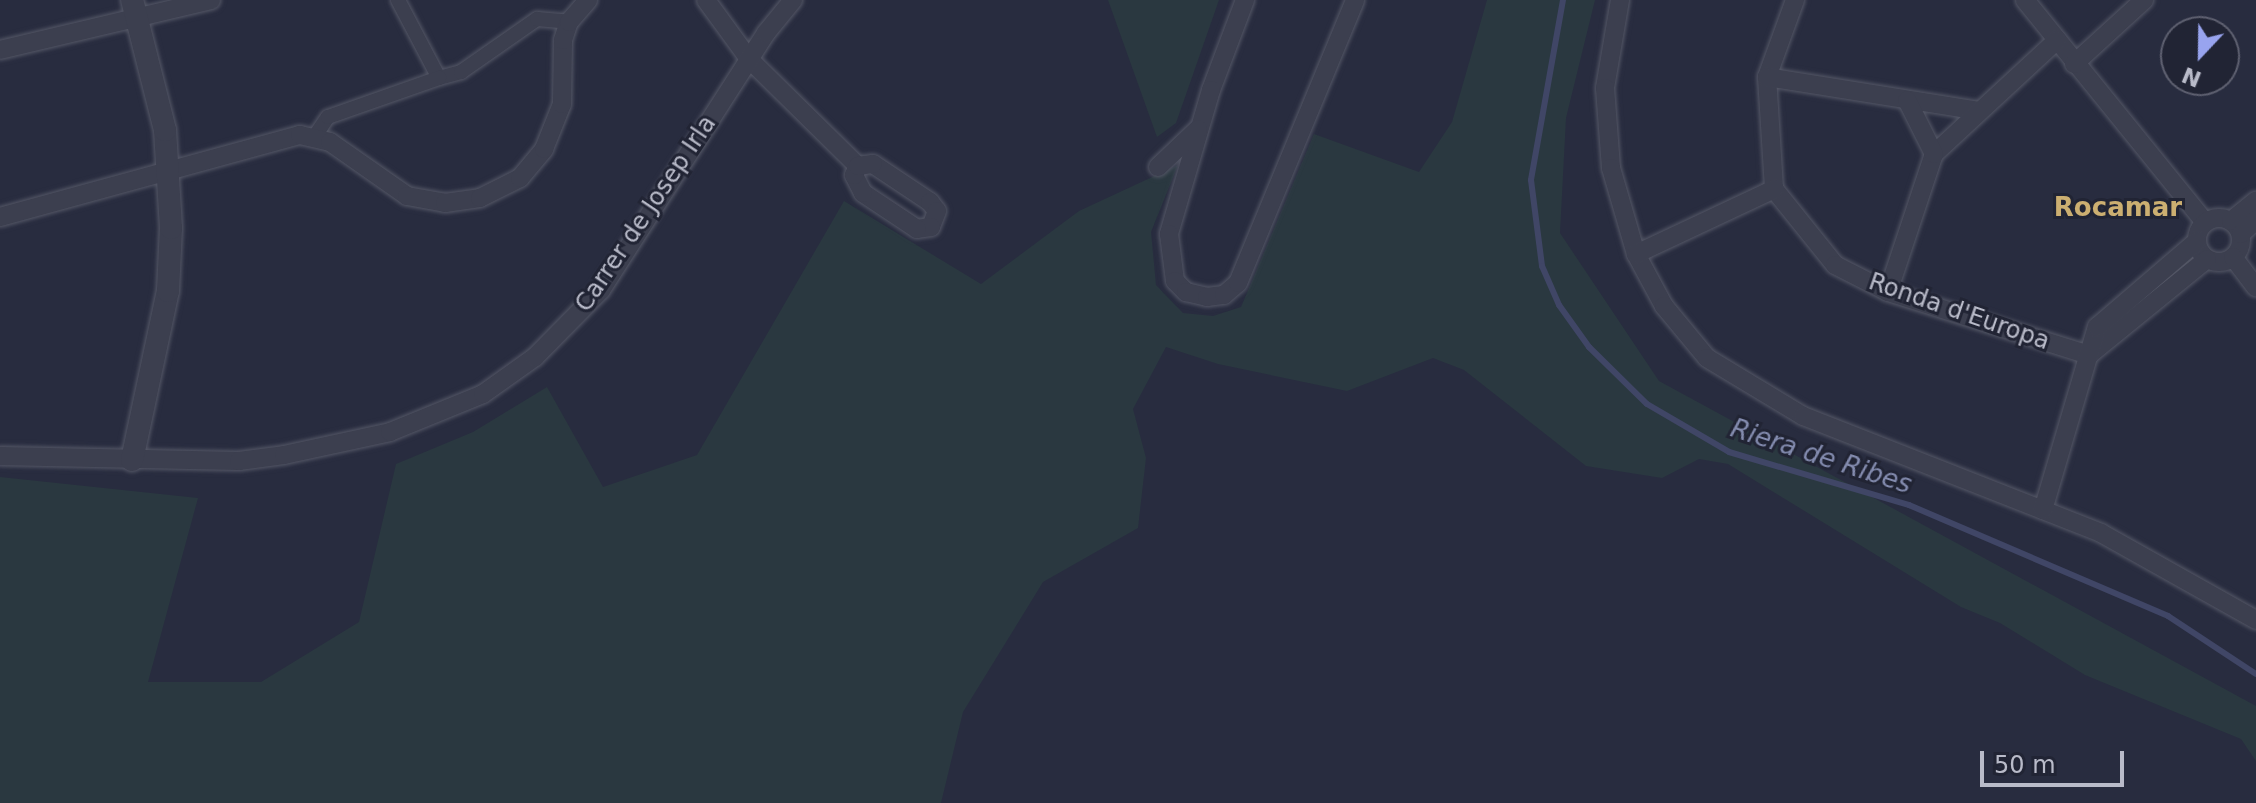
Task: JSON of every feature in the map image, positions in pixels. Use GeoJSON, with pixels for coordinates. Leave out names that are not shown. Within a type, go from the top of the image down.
{"type":"FeatureCollection","features":[{"type":"Feature","properties":{"kind":"street"},"geometry":{"type":"LineString","coordinates":[[0,50],[135,10],[211,0]]}},
{"type":"Feature","properties":{"kind":"street"},"geometry":{"type":"LineString","coordinates":[[398,0],[439,78]]}},
{"type":"Feature","properties":{"kind":"street"},"geometry":{"type":"LineString","coordinates":[[0,217],[287,137],[315,136],[341,149],[387,186],[426,201],[462,202],[502,190],[535,163],[552,134],[564,90],[562,50],[569,22],[588,0]]}},
{"type":"Feature","properties":{"kind":"street"},"geometry":{"type":"LineString","coordinates":[[706,0],[749,59],[858,166]]}},
{"type":"Feature","properties":{"kind":"street","name":"Carrer de Josep Irla"},"geometry":{"type":"LineString","coordinates":[[0,456],[239,461],[338,447],[432,418],[483,394],[557,338],[601,290],[749,59],[793,0]]}},
{"type":"Feature","properties":{"kind":"street"},"geometry":{"type":"LineString","coordinates":[[1245,0],[1200,127],[1169,234],[1170,270],[1186,292],[1224,295],[1238,283],[1355,0]]}},
{"type":"Feature","properties":{"kind":"street"},"geometry":{"type":"LineString","coordinates":[[1620,0],[1606,101],[1611,168],[1636,254],[1664,306],[1707,358],[1755,392],[1841,432],[2101,533],[2256,620]]}},
{"type":"Feature","properties":{"kind":"street"},"geometry":{"type":"LineString","coordinates":[[1636,254],[1774,189],[1767,77],[1795,0]]}},
{"type":"Feature","properties":{"kind":"street"},"geometry":{"type":"LineString","coordinates":[[2025,0],[2205,222],[2236,227],[2256,220]]}},
{"type":"Feature","properties":{"kind":"street"},"geometry":{"type":"LineString","coordinates":[[2074,64],[2144,0]]}},
{"type":"Feature","properties":{"kind":"street"},"geometry":{"type":"LineString","coordinates":[[132,460],[168,291],[170,171],[135,10]]}},
{"type":"Feature","properties":{"kind":"street"},"geometry":{"type":"LineString","coordinates":[[315,136],[328,117],[461,72],[537,19],[569,22]]}},
{"type":"Feature","properties":{"kind":"street"},"geometry":{"type":"LineString","coordinates":[[1888,292],[1934,154],[2057,40]]}},
{"type":"Feature","properties":{"kind":"street"},"geometry":{"type":"LineString","coordinates":[[1767,77],[1979,111]]}},
{"type":"Feature","properties":{"kind":"street"},"geometry":{"type":"LineString","coordinates":[[1907,100],[1934,154]]}},
{"type":"Feature","properties":{"kind":"street"},"geometry":{"type":"LineString","coordinates":[[1158,167],[1200,127]]}},
{"type":"Feature","properties":{"kind":"street","name":"Ronda d'Europa"},"geometry":{"type":"LineString","coordinates":[[1774,189],[1835,265],[1888,292],[2089,355]]}},
{"type":"Feature","properties":{"kind":"street"},"geometry":{"type":"LineString","coordinates":[[2256,201],[2236,227],[2233,257],[2256,287]]}},
{"type":"Feature","properties":{"kind":"street"},"geometry":{"type":"LineString","coordinates":[[2043,510],[2097,327],[2197,241],[2205,222]]}},
{"type":"Feature","properties":{"kind":"street"},"geometry":{"type":"LineString","coordinates":[[2197,241],[2207,259]]}},
{"type":"Feature","properties":{"kind":"street"},"geometry":{"type":"LineString","coordinates":[[2089,355],[2207,259],[2233,257]]}},
{"type":"Feature","properties":{"kind":"shaded area"},"geometry":{"type":"Polygon","coordinates":[[[1108,0],[1219,0],[1176,123],[1157,137],[1108,0]]]}},
{"type":"Feature","properties":{"kind":"shaded area"},"geometry":{"type":"Polygon","coordinates":[[[1487,0],[1595,0],[1566,118],[1560,233],[1659,381],[2256,706],[2256,761],[2241,739],[2085,675],[2000,623],[1961,607],[1728,464],[1699,459],[1662,478],[1586,466],[1464,370],[1433,358],[1347,391],[1218,364],[1166,347],[1133,409],[1146,458],[1138,528],[1043,582],[963,712],[941,803],[0,803],[0,477],[198,498],[148,682],[261,682],[359,622],[396,464],[473,432],[547,387],[603,487],[697,455],[844,201],[981,284],[1079,211],[1178,165],[1151,232],[1156,285],[1183,313],[1213,316],[1241,307],[1314,134],[1419,172],[1452,122],[1487,0]]]}},
{"type":"Feature","properties":{"kind":"waterway","name":"Riera de Ribes"},"geometry":{"type":"LineString","coordinates":[[1563,0],[1531,180],[1542,266],[1559,305],[1589,347],[1647,404],[1729,452],[1909,505],[2168,616],[2256,674]]}},
{"type":"Feature","properties":{"kind":"district","name":"Rocamar"},"geometry":{"type":"Point","coordinates":[2118,208]}}]}
